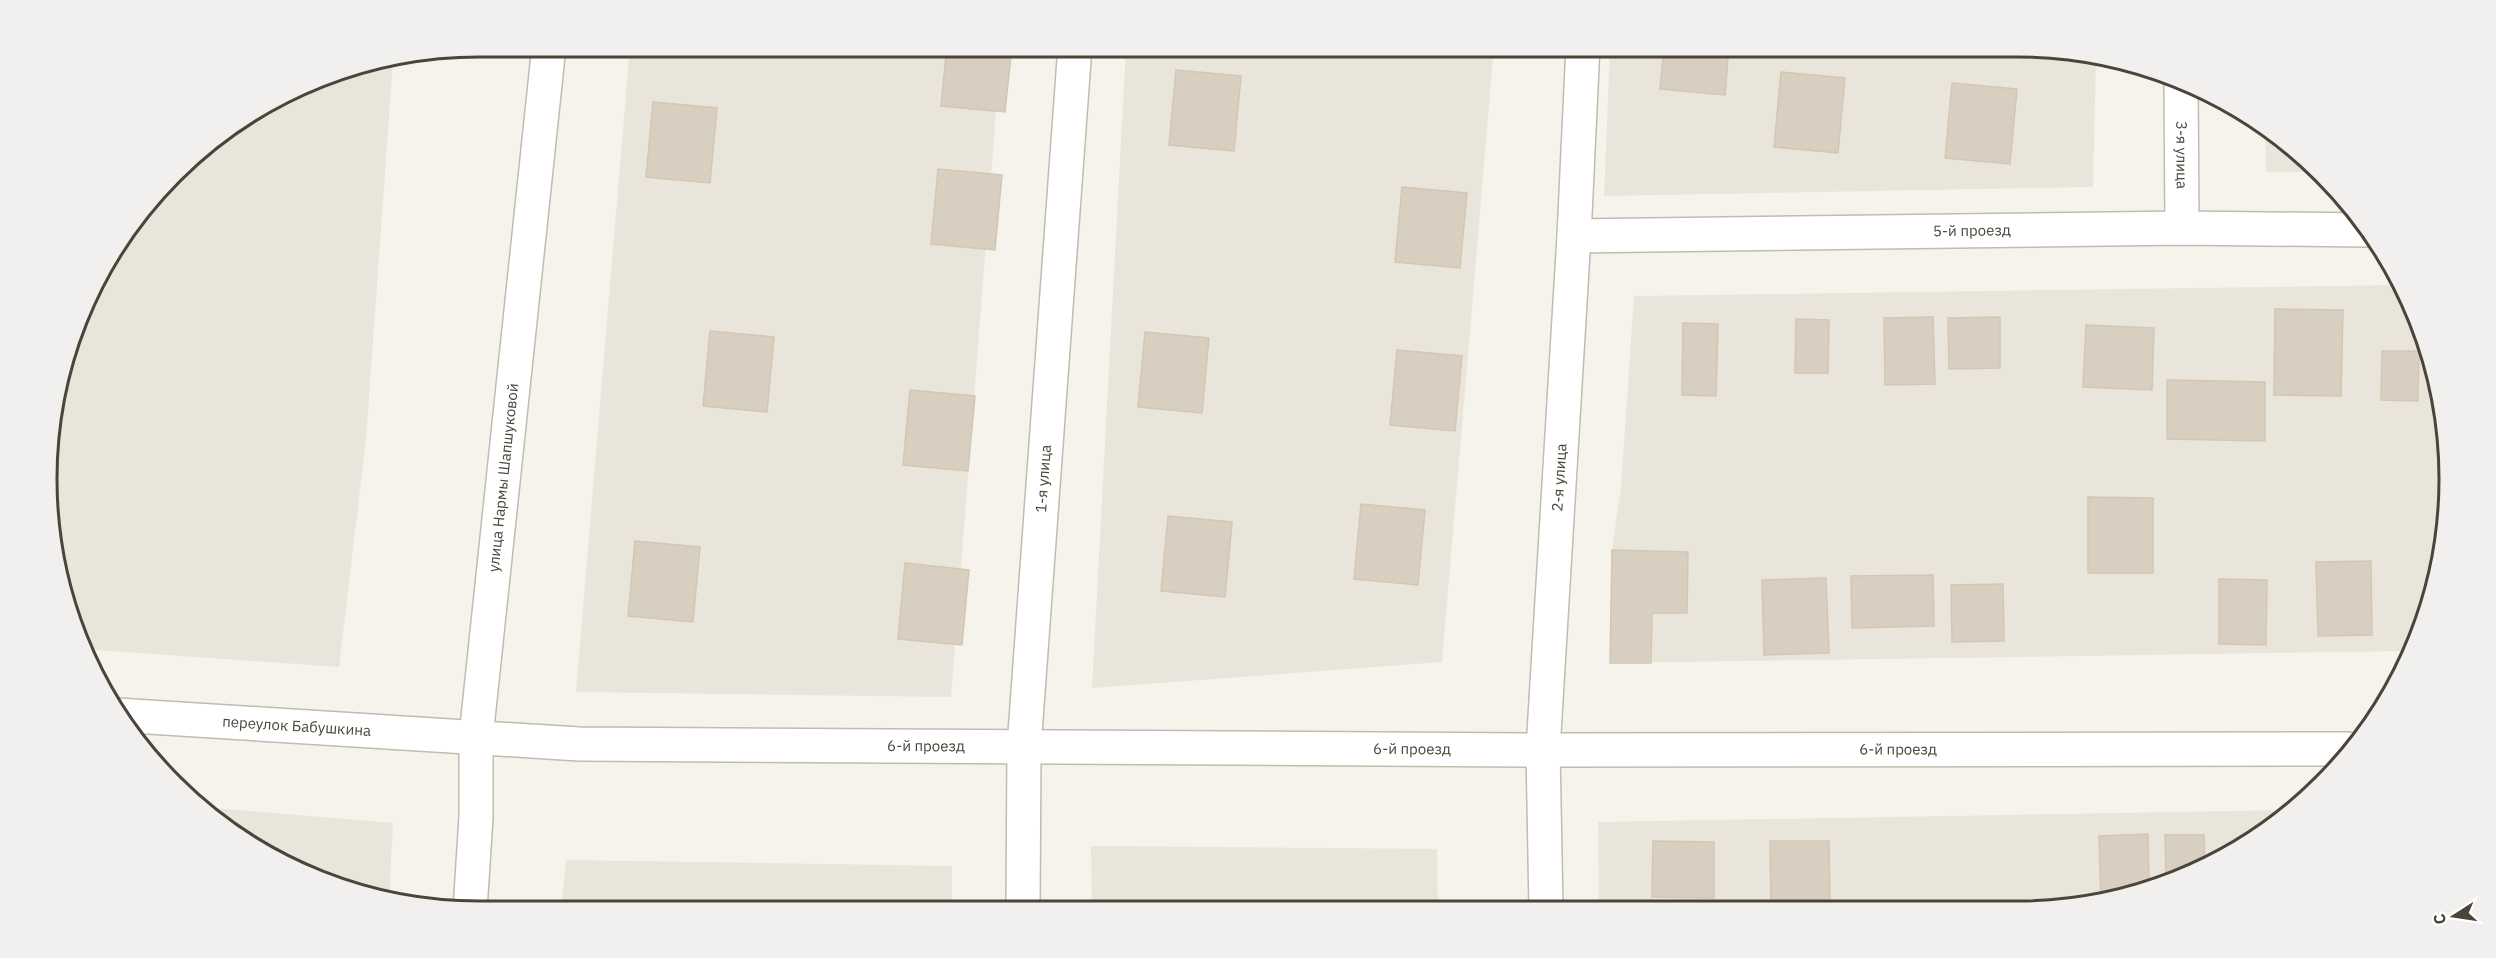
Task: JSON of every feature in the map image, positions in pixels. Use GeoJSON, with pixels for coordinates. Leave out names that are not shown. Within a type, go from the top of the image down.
{"type":"FeatureCollection","features":[{"type":"Feature","properties":{"kind":"street","name":"улица Нармы Шапшуковой"},"geometry":{"type":"LineString","coordinates":[[471,901],[476,817],[476,737],[548,57]]}},
{"type":"Feature","properties":{"kind":"street","name":"1-я улица"},"geometry":{"type":"LineString","coordinates":[[1023,901],[1024,747],[1074,57]]}},
{"type":"Feature","properties":{"kind":"street","name":"2-я улица"},"geometry":{"type":"LineString","coordinates":[[1546,901],[1543,750],[1582,57]]}},
{"type":"Feature","properties":{"kind":"street","name":"3-я улица"},"geometry":{"type":"LineString","coordinates":[[2181,90],[2182,228]]}},
{"type":"Feature","properties":{"kind":"street","name":"5-й проезд"},"geometry":{"type":"LineString","coordinates":[[1574,236],[2182,228],[2357,230]]}},
{"type":"Feature","properties":{"kind":"street","name":"переулок Бабушкина"},"geometry":{"type":"LineString","coordinates":[[130,716],[476,737]]}},
{"type":"Feature","properties":{"kind":"street","name":"6-й проезд"},"geometry":{"type":"LineString","coordinates":[[476,737],[579,744],[1024,747],[1543,750],[2341,749]]}},
{"type":"Feature","properties":{"kind":"shaded area"},"geometry":{"type":"Polygon","coordinates":[[[629,57],[1000,57],[951,697],[576,692],[629,57]]]}},
{"type":"Feature","properties":{"kind":"shaded area"},"geometry":{"type":"Polygon","coordinates":[[[1125,57],[1493,57],[1442,662],[1092,688],[1125,57]]]}},
{"type":"Feature","properties":{"kind":"shaded area"},"geometry":{"type":"Polygon","coordinates":[[[1610,57],[2017,57],[2096,65],[2093,187],[1604,196],[1610,57]]]}},
{"type":"Feature","properties":{"kind":"shaded area"},"geometry":{"type":"Polygon","coordinates":[[[393,66],[366,439],[339,667],[94,650],[79,615],[65,561],[58,507],[58,451],[71,370],[89,318],[128,245],[162,201],[222,144],[268,114],[343,79],[393,66]]]}},
{"type":"Feature","properties":{"kind":"shaded area"},"geometry":{"type":"Polygon","coordinates":[[[2265,138],[2306,172],[2266,172],[2265,138]]]}},
{"type":"Feature","properties":{"kind":"shaded area"},"geometry":{"type":"Polygon","coordinates":[[[2391,285],[2417,343],[2425,370],[2438,451],[2438,507],[2431,561],[2417,615],[2407,640],[2402,651],[1610,663],[1612,550],[1621,487],[1634,296],[2391,285]]]}},
{"type":"Feature","properties":{"kind":"shaded area"},"geometry":{"type":"Polygon","coordinates":[[[215,808],[393,823],[389,891],[343,879],[292,857],[245,830],[215,808]]]}},
{"type":"Feature","properties":{"kind":"shaded area"},"geometry":{"type":"Polygon","coordinates":[[[2278,810],[2228,844],[2153,879],[2099,893],[2017,901],[1599,901],[1598,822],[2278,810]]]}},
{"type":"Feature","properties":{"kind":"shaded area"},"geometry":{"type":"Polygon","coordinates":[[[1091,846],[1437,849],[1438,901],[1092,901],[1091,846]]]}},
{"type":"Feature","properties":{"kind":"shaded area"},"geometry":{"type":"Polygon","coordinates":[[[566,860],[952,866],[952,901],[562,901],[566,860]]]}},
{"type":"Feature","properties":{"kind":"building"},"geometry":{"type":"Polygon","coordinates":[[[946,57],[1011,57],[1005,112],[941,106],[946,57]]]}},
{"type":"Feature","properties":{"kind":"building"},"geometry":{"type":"Polygon","coordinates":[[[1663,57],[1728,57],[1725,95],[1660,89],[1663,57]]]}},
{"type":"Feature","properties":{"kind":"building"},"geometry":{"type":"Polygon","coordinates":[[[1176,70],[1241,76],[1234,151],[1169,145],[1176,70]]]}},
{"type":"Feature","properties":{"kind":"building"},"geometry":{"type":"Polygon","coordinates":[[[1781,72],[1845,78],[1838,153],[1774,147],[1781,72]]]}},
{"type":"Feature","properties":{"kind":"building"},"geometry":{"type":"Polygon","coordinates":[[[1952,83],[2017,89],[2010,164],[1945,158],[1952,83]]]}},
{"type":"Feature","properties":{"kind":"building"},"geometry":{"type":"Polygon","coordinates":[[[653,102],[717,108],[710,183],[646,177],[653,102]]]}},
{"type":"Feature","properties":{"kind":"building"},"geometry":{"type":"Polygon","coordinates":[[[938,169],[1002,175],[995,250],[931,244],[938,169]]]}},
{"type":"Feature","properties":{"kind":"building"},"geometry":{"type":"Polygon","coordinates":[[[1402,187],[1467,193],[1460,268],[1395,262],[1402,187]]]}},
{"type":"Feature","properties":{"kind":"building"},"geometry":{"type":"Polygon","coordinates":[[[2275,309],[2343,310],[2341,396],[2274,395],[2275,309]]]}},
{"type":"Feature","properties":{"kind":"building"},"geometry":{"type":"Polygon","coordinates":[[[1933,317],[1935,384],[1885,385],[1884,318],[1933,317]]]}},
{"type":"Feature","properties":{"kind":"building"},"geometry":{"type":"Polygon","coordinates":[[[2000,317],[2000,368],[1949,369],[1948,318],[2000,317]]]}},
{"type":"Feature","properties":{"kind":"building"},"geometry":{"type":"Polygon","coordinates":[[[1796,319],[1829,320],[1828,373],[1795,373],[1796,319]]]}},
{"type":"Feature","properties":{"kind":"building"},"geometry":{"type":"Polygon","coordinates":[[[1683,323],[1718,324],[1716,396],[1682,395],[1683,323]]]}},
{"type":"Feature","properties":{"kind":"building"},"geometry":{"type":"Polygon","coordinates":[[[2086,325],[2154,328],[2152,390],[2083,387],[2086,325]]]}},
{"type":"Feature","properties":{"kind":"building"},"geometry":{"type":"Polygon","coordinates":[[[710,331],[774,337],[767,412],[703,406],[710,331]]]}},
{"type":"Feature","properties":{"kind":"building"},"geometry":{"type":"Polygon","coordinates":[[[1145,332],[1209,338],[1202,413],[1138,407],[1145,332]]]}},
{"type":"Feature","properties":{"kind":"building"},"geometry":{"type":"Polygon","coordinates":[[[1397,350],[1462,356],[1455,431],[1390,425],[1397,350]]]}},
{"type":"Feature","properties":{"kind":"building"},"geometry":{"type":"Polygon","coordinates":[[[2382,351],[2419,351],[2418,401],[2381,400],[2382,351]]]}},
{"type":"Feature","properties":{"kind":"building"},"geometry":{"type":"Polygon","coordinates":[[[2167,380],[2265,382],[2265,441],[2167,439],[2167,380]]]}},
{"type":"Feature","properties":{"kind":"building"},"geometry":{"type":"Polygon","coordinates":[[[910,390],[975,396],[968,471],[903,465],[910,390]]]}},
{"type":"Feature","properties":{"kind":"building"},"geometry":{"type":"Polygon","coordinates":[[[2088,497],[2153,498],[2153,573],[2088,573],[2088,497]]]}},
{"type":"Feature","properties":{"kind":"building"},"geometry":{"type":"Polygon","coordinates":[[[1361,504],[1425,510],[1418,585],[1354,579],[1361,504]]]}},
{"type":"Feature","properties":{"kind":"building"},"geometry":{"type":"Polygon","coordinates":[[[1168,516],[1232,522],[1225,597],[1161,591],[1168,516]]]}},
{"type":"Feature","properties":{"kind":"building"},"geometry":{"type":"Polygon","coordinates":[[[635,541],[700,547],[693,622],[628,616],[635,541]]]}},
{"type":"Feature","properties":{"kind":"building"},"geometry":{"type":"Polygon","coordinates":[[[1612,550],[1688,552],[1687,613],[1652,613],[1651,663],[1610,663],[1612,550]]]}},
{"type":"Feature","properties":{"kind":"building"},"geometry":{"type":"Polygon","coordinates":[[[2371,561],[2372,635],[2318,636],[2316,562],[2371,561]]]}},
{"type":"Feature","properties":{"kind":"building"},"geometry":{"type":"Polygon","coordinates":[[[905,563],[969,570],[962,645],[898,639],[905,563]]]}},
{"type":"Feature","properties":{"kind":"building"},"geometry":{"type":"Polygon","coordinates":[[[1933,575],[1934,626],[1852,628],[1851,576],[1933,575]]]}},
{"type":"Feature","properties":{"kind":"building"},"geometry":{"type":"Polygon","coordinates":[[[1826,578],[1829,653],[1764,655],[1762,580],[1826,578]]]}},
{"type":"Feature","properties":{"kind":"building"},"geometry":{"type":"Polygon","coordinates":[[[2219,579],[2267,580],[2266,645],[2219,644],[2219,579]]]}},
{"type":"Feature","properties":{"kind":"building"},"geometry":{"type":"Polygon","coordinates":[[[2003,584],[2004,641],[1952,642],[1951,585],[2003,584]]]}},
{"type":"Feature","properties":{"kind":"building"},"geometry":{"type":"Polygon","coordinates":[[[2148,834],[2149,880],[2101,893],[2099,836],[2148,834]]]}},
{"type":"Feature","properties":{"kind":"building"},"geometry":{"type":"Polygon","coordinates":[[[2165,835],[2204,835],[2205,857],[2166,874],[2165,835]]]}},
{"type":"Feature","properties":{"kind":"building"},"geometry":{"type":"Polygon","coordinates":[[[1653,841],[1714,842],[1714,898],[1652,897],[1653,841]]]}},
{"type":"Feature","properties":{"kind":"building"},"geometry":{"type":"Polygon","coordinates":[[[1770,841],[1829,841],[1830,901],[1771,901],[1770,841]]]}}]}
